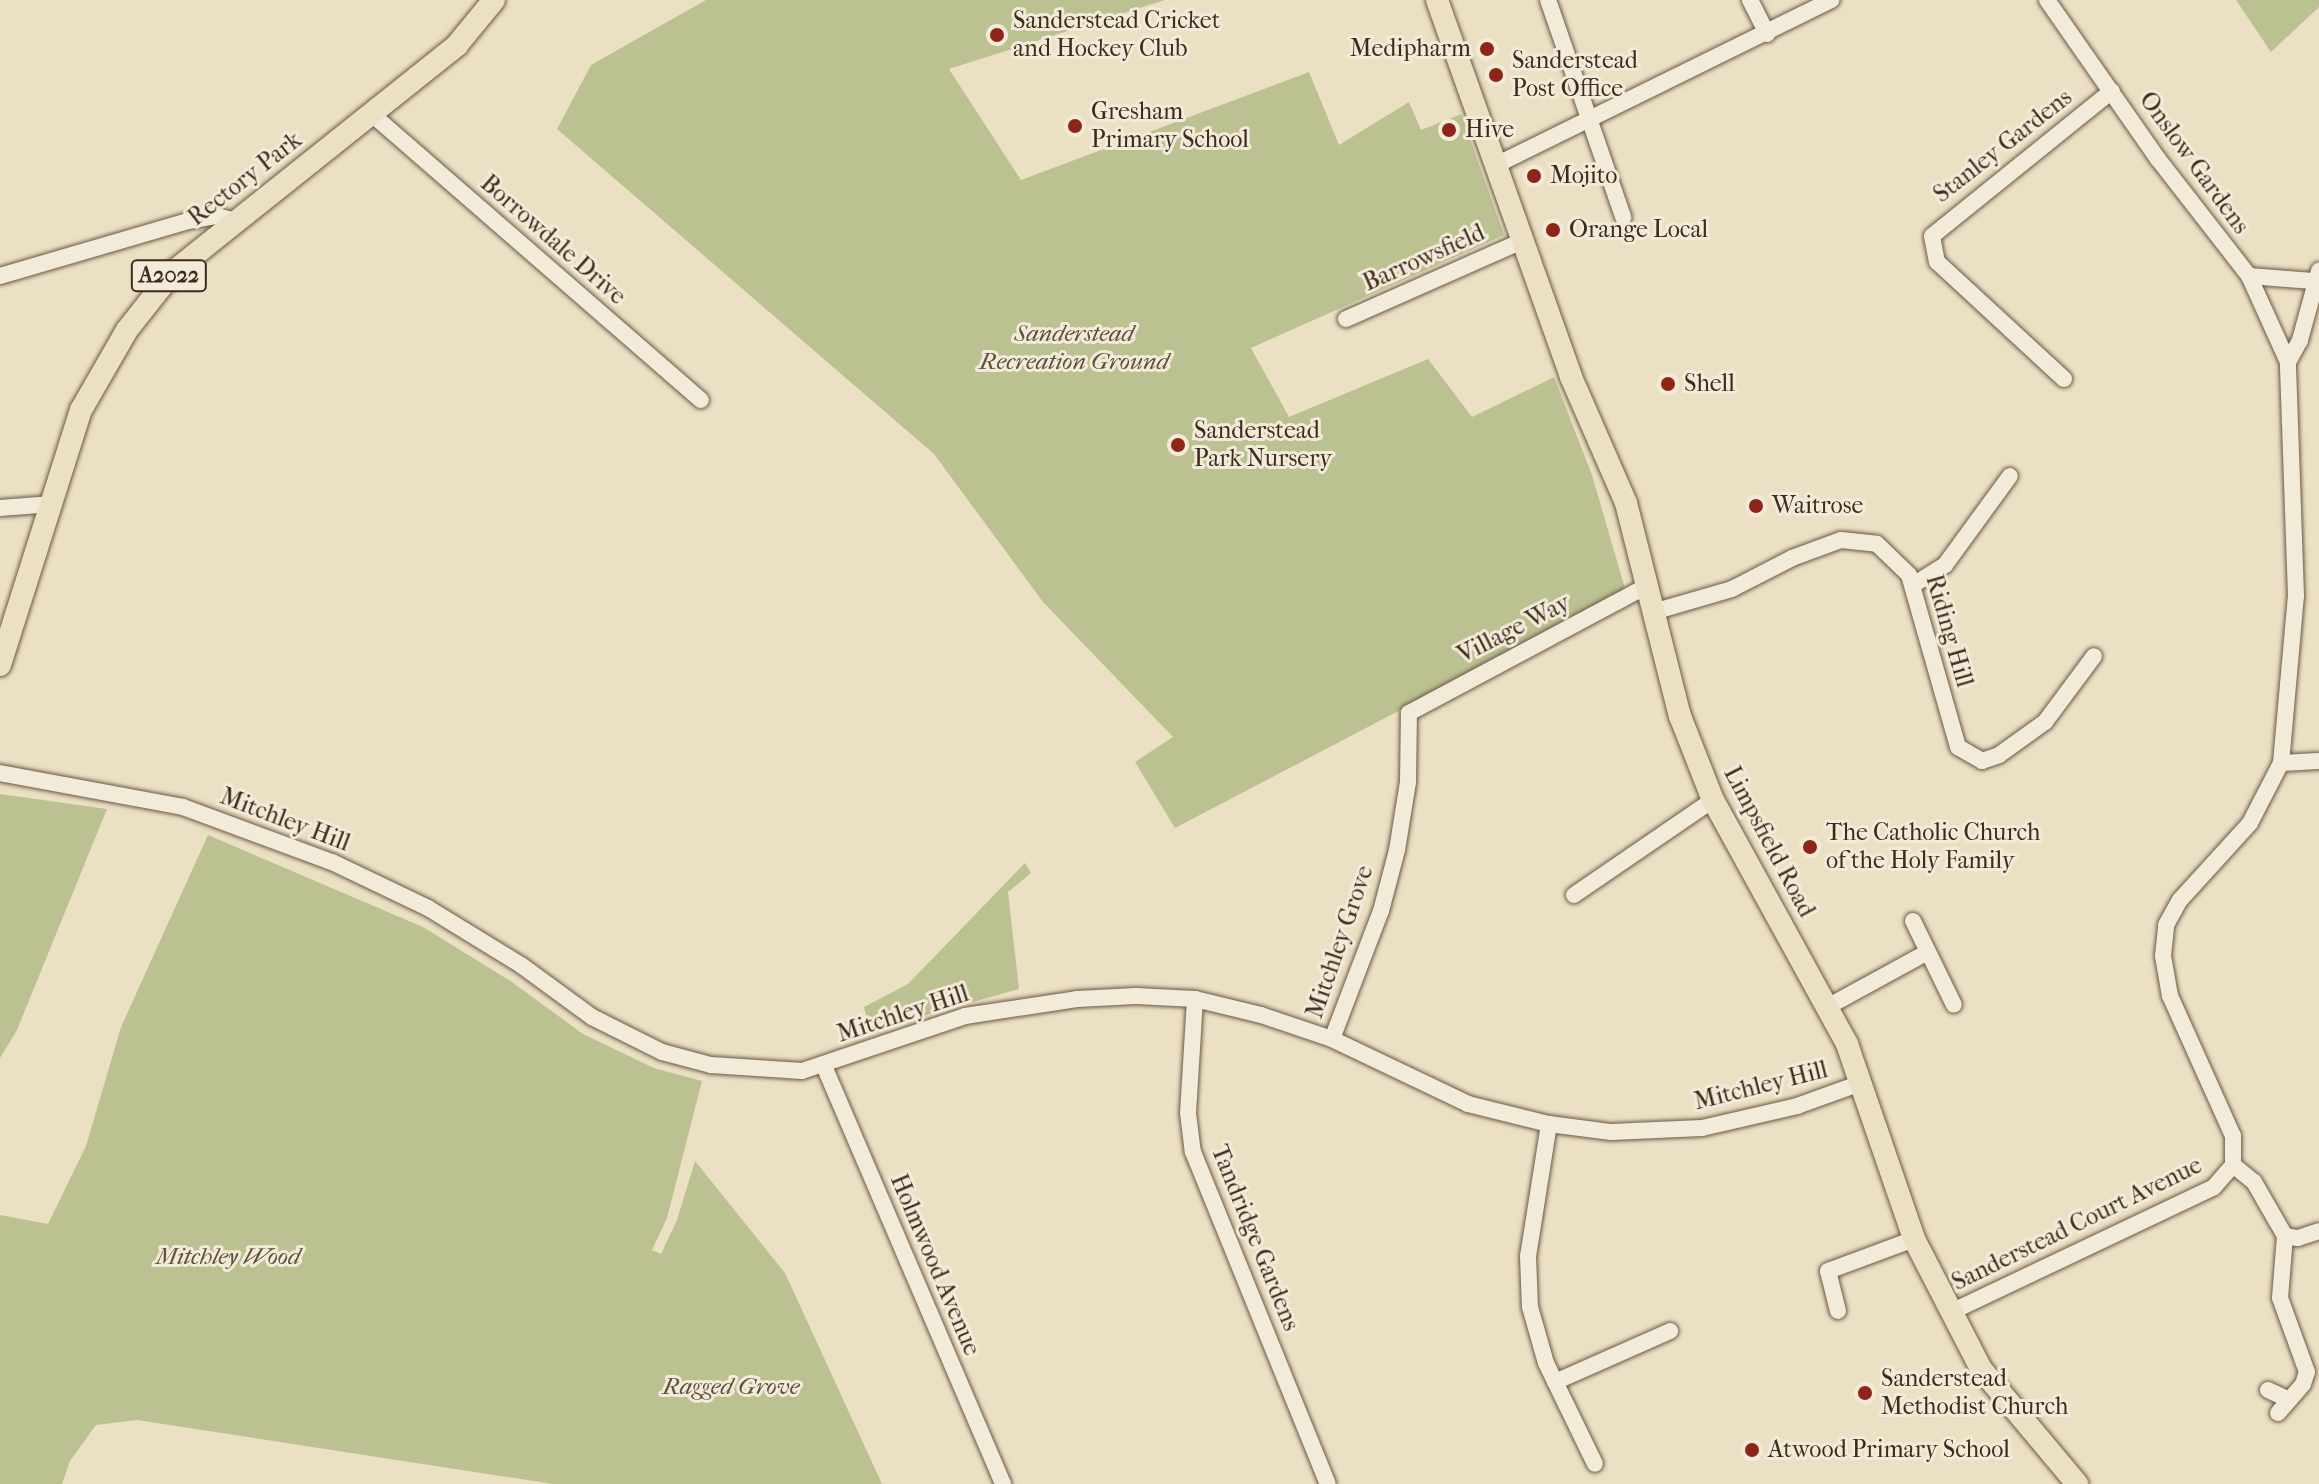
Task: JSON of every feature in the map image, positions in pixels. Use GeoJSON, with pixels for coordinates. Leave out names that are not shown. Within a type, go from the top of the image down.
{"type":"FeatureCollection","features":[{"type":"Feature","properties":{"kind":"main road","name":"Rectory Park"},"geometry":{"type":"LineString","coordinates":[[0,665],[81,410],[127,330],[173,272],[232,220],[374,116],[457,45],[494,0]]}},
{"type":"Feature","properties":{"kind":"main road","name":"Limpsfield Road"},"geometry":{"type":"LineString","coordinates":[[1437,0],[1571,377],[1626,503],[1680,716],[1713,800],[1829,1006],[1914,1239],[1951,1312],[2002,1399],[2077,1484]]}},
{"type":"Feature","properties":{"kind":"street"},"geometry":{"type":"LineString","coordinates":[[1548,0],[1587,124],[1623,217]]}},
{"type":"Feature","properties":{"kind":"street"},"geometry":{"type":"LineString","coordinates":[[1750,0],[1767,34]]}},
{"type":"Feature","properties":{"kind":"street"},"geometry":{"type":"LineString","coordinates":[[1496,165],[1587,124],[1832,0]]}},
{"type":"Feature","properties":{"kind":"street","name":"Onslow Gardens"},"geometry":{"type":"LineString","coordinates":[[2047,0],[2249,276],[2288,362]]}},
{"type":"Feature","properties":{"kind":"street","name":"Stanley Gardens"},"geometry":{"type":"LineString","coordinates":[[2064,379],[1937,262],[1932,236],[2112,91]]}},
{"type":"Feature","properties":{"kind":"street","name":"Borrowdale Drive"},"geometry":{"type":"LineString","coordinates":[[374,116],[701,400]]}},
{"type":"Feature","properties":{"kind":"street"},"geometry":{"type":"LineString","coordinates":[[0,276],[188,221],[217,216],[232,220]]}},
{"type":"Feature","properties":{"kind":"street","name":"Barrowsfield"},"geometry":{"type":"LineString","coordinates":[[1346,319],[1522,241]]}},
{"type":"Feature","properties":{"kind":"street","name":"Sanderstead Court Avenue"},"geometry":{"type":"LineString","coordinates":[[1951,1312],[2214,1187],[2233,1165],[2233,1136],[2170,996],[2163,956],[2166,925],[2180,900],[2250,823],[2281,763],[2296,596],[2288,362],[2300,340],[2316,276],[2249,276]]}},
{"type":"Feature","properties":{"kind":"street"},"geometry":{"type":"LineString","coordinates":[[1913,585],[1945,565],[2010,476]]}},
{"type":"Feature","properties":{"kind":"street"},"geometry":{"type":"LineString","coordinates":[[0,508],[52,504]]}},
{"type":"Feature","properties":{"kind":"street","name":"Riding Hill"},"geometry":{"type":"LineString","coordinates":[[1653,612],[1732,589],[1792,558],[1841,540],[1866,541],[1888,550],[1913,585],[1958,747],[1968,757],[1994,758],[2023,740],[2045,722],[2094,656]]}},
{"type":"Feature","properties":{"kind":"street","name":"Village Way"},"geometry":{"type":"LineString","coordinates":[[1407,718],[1424,702],[1647,586]]}},
{"type":"Feature","properties":{"kind":"street","name":"Mitchley Grove"},"geometry":{"type":"LineString","coordinates":[[1332,1039],[1377,923],[1397,850],[1408,782],[1407,718]]}},
{"type":"Feature","properties":{"kind":"street"},"geometry":{"type":"LineString","coordinates":[[2281,763],[2319,761]]}},
{"type":"Feature","properties":{"kind":"street","name":"Mitchley Hill"},"geometry":{"type":"LineString","coordinates":[[0,773],[183,807],[332,862],[428,908],[521,965],[592,1017],[662,1052],[743,1070],[802,1071],[824,1066],[965,1016],[1021,1005],[1136,996],[1195,999],[1332,1039],[1468,1104],[1549,1124],[1611,1132],[1702,1128],[1797,1106],[1858,1084]]}},
{"type":"Feature","properties":{"kind":"street"},"geometry":{"type":"LineString","coordinates":[[1574,895],[1713,800]]}},
{"type":"Feature","properties":{"kind":"street"},"geometry":{"type":"LineString","coordinates":[[1913,921],[1954,1005]]}},
{"type":"Feature","properties":{"kind":"street"},"geometry":{"type":"LineString","coordinates":[[1829,1006],[1926,953]]}},
{"type":"Feature","properties":{"kind":"street","name":"Tandridge Gardens"},"geometry":{"type":"LineString","coordinates":[[1195,999],[1188,1113],[1193,1152],[1328,1484]]}},
{"type":"Feature","properties":{"kind":"street","name":"Holmwood Avenue"},"geometry":{"type":"LineString","coordinates":[[824,1066],[1003,1484]]}},
{"type":"Feature","properties":{"kind":"street"},"geometry":{"type":"LineString","coordinates":[[1549,1124],[1527,1273],[1534,1326],[1555,1382],[1595,1464]]}},
{"type":"Feature","properties":{"kind":"street"},"geometry":{"type":"LineString","coordinates":[[2233,1165],[2254,1182],[2285,1236],[2280,1298],[2307,1372],[2283,1406],[2268,1390]]}},
{"type":"Feature","properties":{"kind":"street"},"geometry":{"type":"LineString","coordinates":[[2285,1236],[2298,1238],[2319,1231]]}},
{"type":"Feature","properties":{"kind":"street"},"geometry":{"type":"LineString","coordinates":[[1838,1311],[1828,1271],[1914,1239]]}},
{"type":"Feature","properties":{"kind":"street"},"geometry":{"type":"LineString","coordinates":[[1555,1382],[1670,1331]]}},
{"type":"Feature","properties":{"kind":"green space","name":"Sanderstead Recreation Ground"},"geometry":{"type":"Polygon","coordinates":[[[706,0],[1165,0],[949,69],[1021,180],[1309,72],[1339,145],[1409,102],[1421,130],[1461,114],[1504,235],[1251,348],[1289,417],[1428,359],[1472,417],[1554,377],[1592,475],[1626,592],[1175,828],[1135,762],[1173,737],[1043,602],[934,454],[557,129],[591,65],[706,0]]]}},
{"type":"Feature","properties":{"kind":"green space"},"geometry":{"type":"Polygon","coordinates":[[[2236,0],[2319,0],[2319,7],[2271,52],[2236,0]]]}},
{"type":"Feature","properties":{"kind":"green space"},"geometry":{"type":"Polygon","coordinates":[[[0,794],[107,809],[17,1030],[0,1058],[0,794]]]}},
{"type":"Feature","properties":{"kind":"green space"},"geometry":{"type":"Polygon","coordinates":[[[208,835],[423,927],[512,982],[583,1034],[654,1068],[702,1081],[667,1218],[652,1250],[661,1254],[677,1220],[695,1161],[785,1273],[882,1484],[553,1484],[137,1420],[96,1425],[70,1461],[62,1484],[0,1484],[0,1215],[48,1224],[86,1146],[121,1027],[208,835]]]}},
{"type":"Feature","properties":{"kind":"green space"},"geometry":{"type":"Polygon","coordinates":[[[1025,863],[1031,873],[1008,892],[1019,989],[870,1031],[864,1007],[908,984],[1025,863]]]}},
{"type":"Feature","properties":{"kind":"place","name":"Sanderstead Cricket and Hockey Club"},"geometry":{"type":"Point","coordinates":[997,35]}},
{"type":"Feature","properties":{"kind":"place","name":"Medipharm"},"geometry":{"type":"Point","coordinates":[1487,49]}},
{"type":"Feature","properties":{"kind":"place","name":"Sanderstead Post Office"},"geometry":{"type":"Point","coordinates":[1496,75]}},
{"type":"Feature","properties":{"kind":"place","name":"Gresham Primary School"},"geometry":{"type":"Point","coordinates":[1075,126]}},
{"type":"Feature","properties":{"kind":"place","name":"Hive"},"geometry":{"type":"Point","coordinates":[1449,130]}},
{"type":"Feature","properties":{"kind":"place","name":"Mojito"},"geometry":{"type":"Point","coordinates":[1534,176]}},
{"type":"Feature","properties":{"kind":"place","name":"Orange Local"},"geometry":{"type":"Point","coordinates":[1553,230]}},
{"type":"Feature","properties":{"kind":"place","name":"Shell"},"geometry":{"type":"Point","coordinates":[1668,384]}},
{"type":"Feature","properties":{"kind":"place","name":"Sanderstead Park Nursery"},"geometry":{"type":"Point","coordinates":[1178,445]}},
{"type":"Feature","properties":{"kind":"place","name":"Waitrose"},"geometry":{"type":"Point","coordinates":[1756,506]}},
{"type":"Feature","properties":{"kind":"place","name":"The Catholic Church of the Holy Family"},"geometry":{"type":"Point","coordinates":[1810,847]}},
{"type":"Feature","properties":{"kind":"place","name":"Sanderstead Methodist Church"},"geometry":{"type":"Point","coordinates":[1865,1393]}},
{"type":"Feature","properties":{"kind":"place","name":"Atwood Primary School"},"geometry":{"type":"Point","coordinates":[1752,1450]}},
{"type":"Feature","properties":{"kind":"park label","name":"Mitchley Wood"},"geometry":{"type":"Point","coordinates":[228,1257]}},
{"type":"Feature","properties":{"kind":"park label","name":"Ragged Grove"},"geometry":{"type":"Point","coordinates":[731,1387]}}]}
